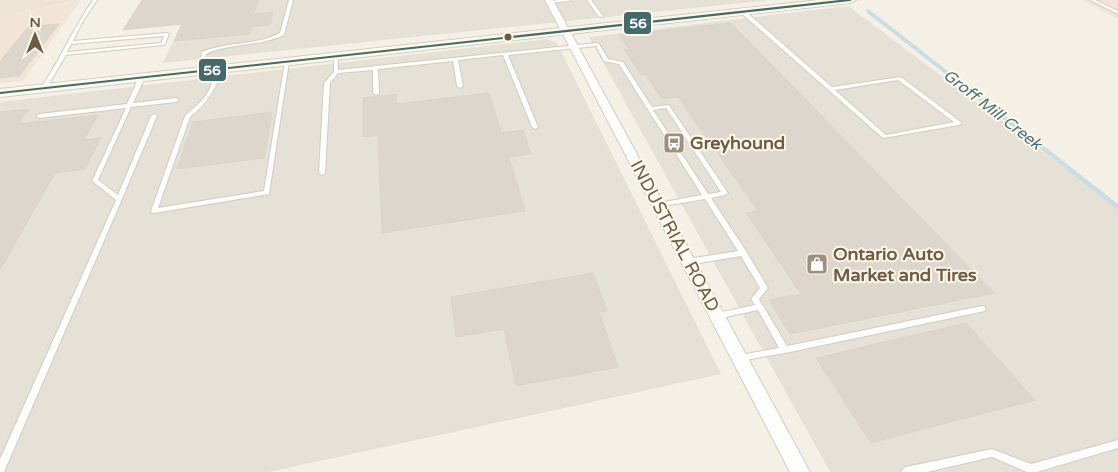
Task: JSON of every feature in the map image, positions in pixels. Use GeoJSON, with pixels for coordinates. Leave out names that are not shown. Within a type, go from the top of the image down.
{"type":"FeatureCollection","features":[{"type":"Feature","properties":{"kind":"street"},"geometry":{"type":"LineString","coordinates":[[0,93],[850,0]]}},
{"type":"Feature","properties":{"kind":"street","name":"INDUSTRIAL ROAD"},"geometry":{"type":"LineString","coordinates":[[550,1],[800,472]]}},
{"type":"Feature","properties":{"kind":"lane"},"geometry":{"type":"LineString","coordinates":[[44,88],[82,18],[95,0]]}},
{"type":"Feature","properties":{"kind":"lane"},"geometry":{"type":"LineString","coordinates":[[200,71],[204,52],[213,48],[270,40],[282,34],[290,0]]}},
{"type":"Feature","properties":{"kind":"lane"},"geometry":{"type":"LineString","coordinates":[[550,1],[569,0]]}},
{"type":"Feature","properties":{"kind":"lane"},"geometry":{"type":"LineString","coordinates":[[589,0],[601,16]]}},
{"type":"Feature","properties":{"kind":"lane"},"geometry":{"type":"LineString","coordinates":[[1092,0],[1118,13]]}},
{"type":"Feature","properties":{"kind":"lane"},"geometry":{"type":"LineString","coordinates":[[743,12],[830,89],[885,137],[959,123],[899,78],[830,89]]}},
{"type":"Feature","properties":{"kind":"lane"},"geometry":{"type":"LineString","coordinates":[[64,54],[163,44],[168,34],[70,43]]}},
{"type":"Feature","properties":{"kind":"lane"},"geometry":{"type":"LineString","coordinates":[[336,72],[597,44],[606,60],[621,63],[743,253],[764,288],[755,299],[785,350]]}},
{"type":"Feature","properties":{"kind":"lane"},"geometry":{"type":"LineString","coordinates":[[505,54],[535,127]]}},
{"type":"Feature","properties":{"kind":"lane"},"geometry":{"type":"LineString","coordinates":[[322,173],[327,83],[336,72],[336,56]]}},
{"type":"Feature","properties":{"kind":"lane"},"geometry":{"type":"LineString","coordinates":[[455,59],[460,86]]}},
{"type":"Feature","properties":{"kind":"lane"},"geometry":{"type":"LineString","coordinates":[[221,69],[214,89],[200,108],[188,116],[154,211],[267,194],[287,62]]}},
{"type":"Feature","properties":{"kind":"lane"},"geometry":{"type":"LineString","coordinates":[[375,68],[376,93]]}},
{"type":"Feature","properties":{"kind":"lane"},"geometry":{"type":"LineString","coordinates":[[119,199],[94,181],[142,78]]}},
{"type":"Feature","properties":{"kind":"lane"},"geometry":{"type":"LineString","coordinates":[[39,116],[176,100]]}},
{"type":"Feature","properties":{"kind":"lane"},"geometry":{"type":"LineString","coordinates":[[650,109],[667,106],[725,193],[658,205]]}},
{"type":"Feature","properties":{"kind":"lane"},"geometry":{"type":"LineString","coordinates":[[0,470],[154,116]]}},
{"type":"Feature","properties":{"kind":"lane"},"geometry":{"type":"LineString","coordinates":[[688,262],[743,253]]}},
{"type":"Feature","properties":{"kind":"lane"},"geometry":{"type":"LineString","coordinates":[[717,316],[759,307]]}},
{"type":"Feature","properties":{"kind":"lane"},"geometry":{"type":"LineString","coordinates":[[739,358],[982,308]]}},
{"type":"Feature","properties":{"kind":"lane"},"geometry":{"type":"LineString","coordinates":[[906,472],[992,453],[1031,469],[1118,444]]}},
{"type":"Feature","properties":{"kind":"shaded area"},"geometry":{"type":"Polygon","coordinates":[[[0,0],[78,0],[0,17],[0,0]]]}},
{"type":"Feature","properties":{"kind":"shaded area"},"geometry":{"type":"Polygon","coordinates":[[[81,0],[23,81],[0,83],[0,17],[81,0]]]}},
{"type":"Feature","properties":{"kind":"shaded area"},"geometry":{"type":"Polygon","coordinates":[[[193,0],[771,0],[163,63],[193,0]]]}},
{"type":"Feature","properties":{"kind":"shaded area"},"geometry":{"type":"Polygon","coordinates":[[[1081,0],[1118,0],[1118,19],[1081,0]]]}},
{"type":"Feature","properties":{"kind":"shaded area"},"geometry":{"type":"Polygon","coordinates":[[[848,6],[1118,208],[1118,472],[830,472],[589,37],[848,6]]]}},
{"type":"Feature","properties":{"kind":"shaded area"},"geometry":{"type":"Polygon","coordinates":[[[547,39],[557,43],[721,374],[269,472],[0,472],[0,102],[547,39]]]}},
{"type":"Feature","properties":{"kind":"building"},"geometry":{"type":"Polygon","coordinates":[[[142,0],[258,0],[254,14],[273,12],[270,25],[252,27],[250,34],[174,41],[182,24],[123,30],[142,0]]]}},
{"type":"Feature","properties":{"kind":"building"},"geometry":{"type":"Polygon","coordinates":[[[731,23],[994,293],[790,334],[769,300],[801,294],[746,213],[758,211],[678,97],[662,99],[646,75],[641,75],[624,49],[629,49],[619,35],[731,23]]]}},
{"type":"Feature","properties":{"kind":"building"},"geometry":{"type":"Polygon","coordinates":[[[59,24],[19,76],[0,78],[1,60],[29,26],[59,24]]]}},
{"type":"Feature","properties":{"kind":"building"},"geometry":{"type":"Polygon","coordinates":[[[489,93],[501,133],[523,130],[531,154],[509,157],[525,211],[382,233],[378,135],[363,137],[363,98],[396,94],[396,104],[489,93]]]}},
{"type":"Feature","properties":{"kind":"building"},"geometry":{"type":"Polygon","coordinates":[[[29,109],[18,124],[98,115],[84,140],[101,138],[85,169],[55,173],[0,270],[0,112],[29,109]]]}},
{"type":"Feature","properties":{"kind":"building"},"geometry":{"type":"Polygon","coordinates":[[[272,112],[264,158],[177,169],[193,122],[272,112]]]}},
{"type":"Feature","properties":{"kind":"building"},"geometry":{"type":"Polygon","coordinates":[[[593,273],[607,311],[599,312],[618,367],[516,386],[504,329],[456,337],[451,297],[593,273]]]}},
{"type":"Feature","properties":{"kind":"building"},"geometry":{"type":"Polygon","coordinates":[[[966,323],[1035,400],[871,443],[816,358],[966,323]]]}},
{"type":"Feature","properties":{"kind":"waterway","name":"Groff Mill Creek"},"geometry":{"type":"LineString","coordinates":[[868,11],[1002,116]]}},
{"type":"Feature","properties":{"kind":"waterway","name":"Groff Mill Creek"},"geometry":{"type":"LineString","coordinates":[[1001,115],[1118,207]]}},
{"type":"Feature","properties":{"kind":"transit line","name":"56"},"geometry":{"type":"LineString","coordinates":[[0,93],[850,0]]}},
{"type":"Feature","properties":{"kind":"place","name":"Greyhound"},"geometry":{"type":"Point","coordinates":[674,143]}},
{"type":"Feature","properties":{"kind":"place","name":"Ontario Auto Market and Tires"},"geometry":{"type":"Point","coordinates":[817,264]}}]}
